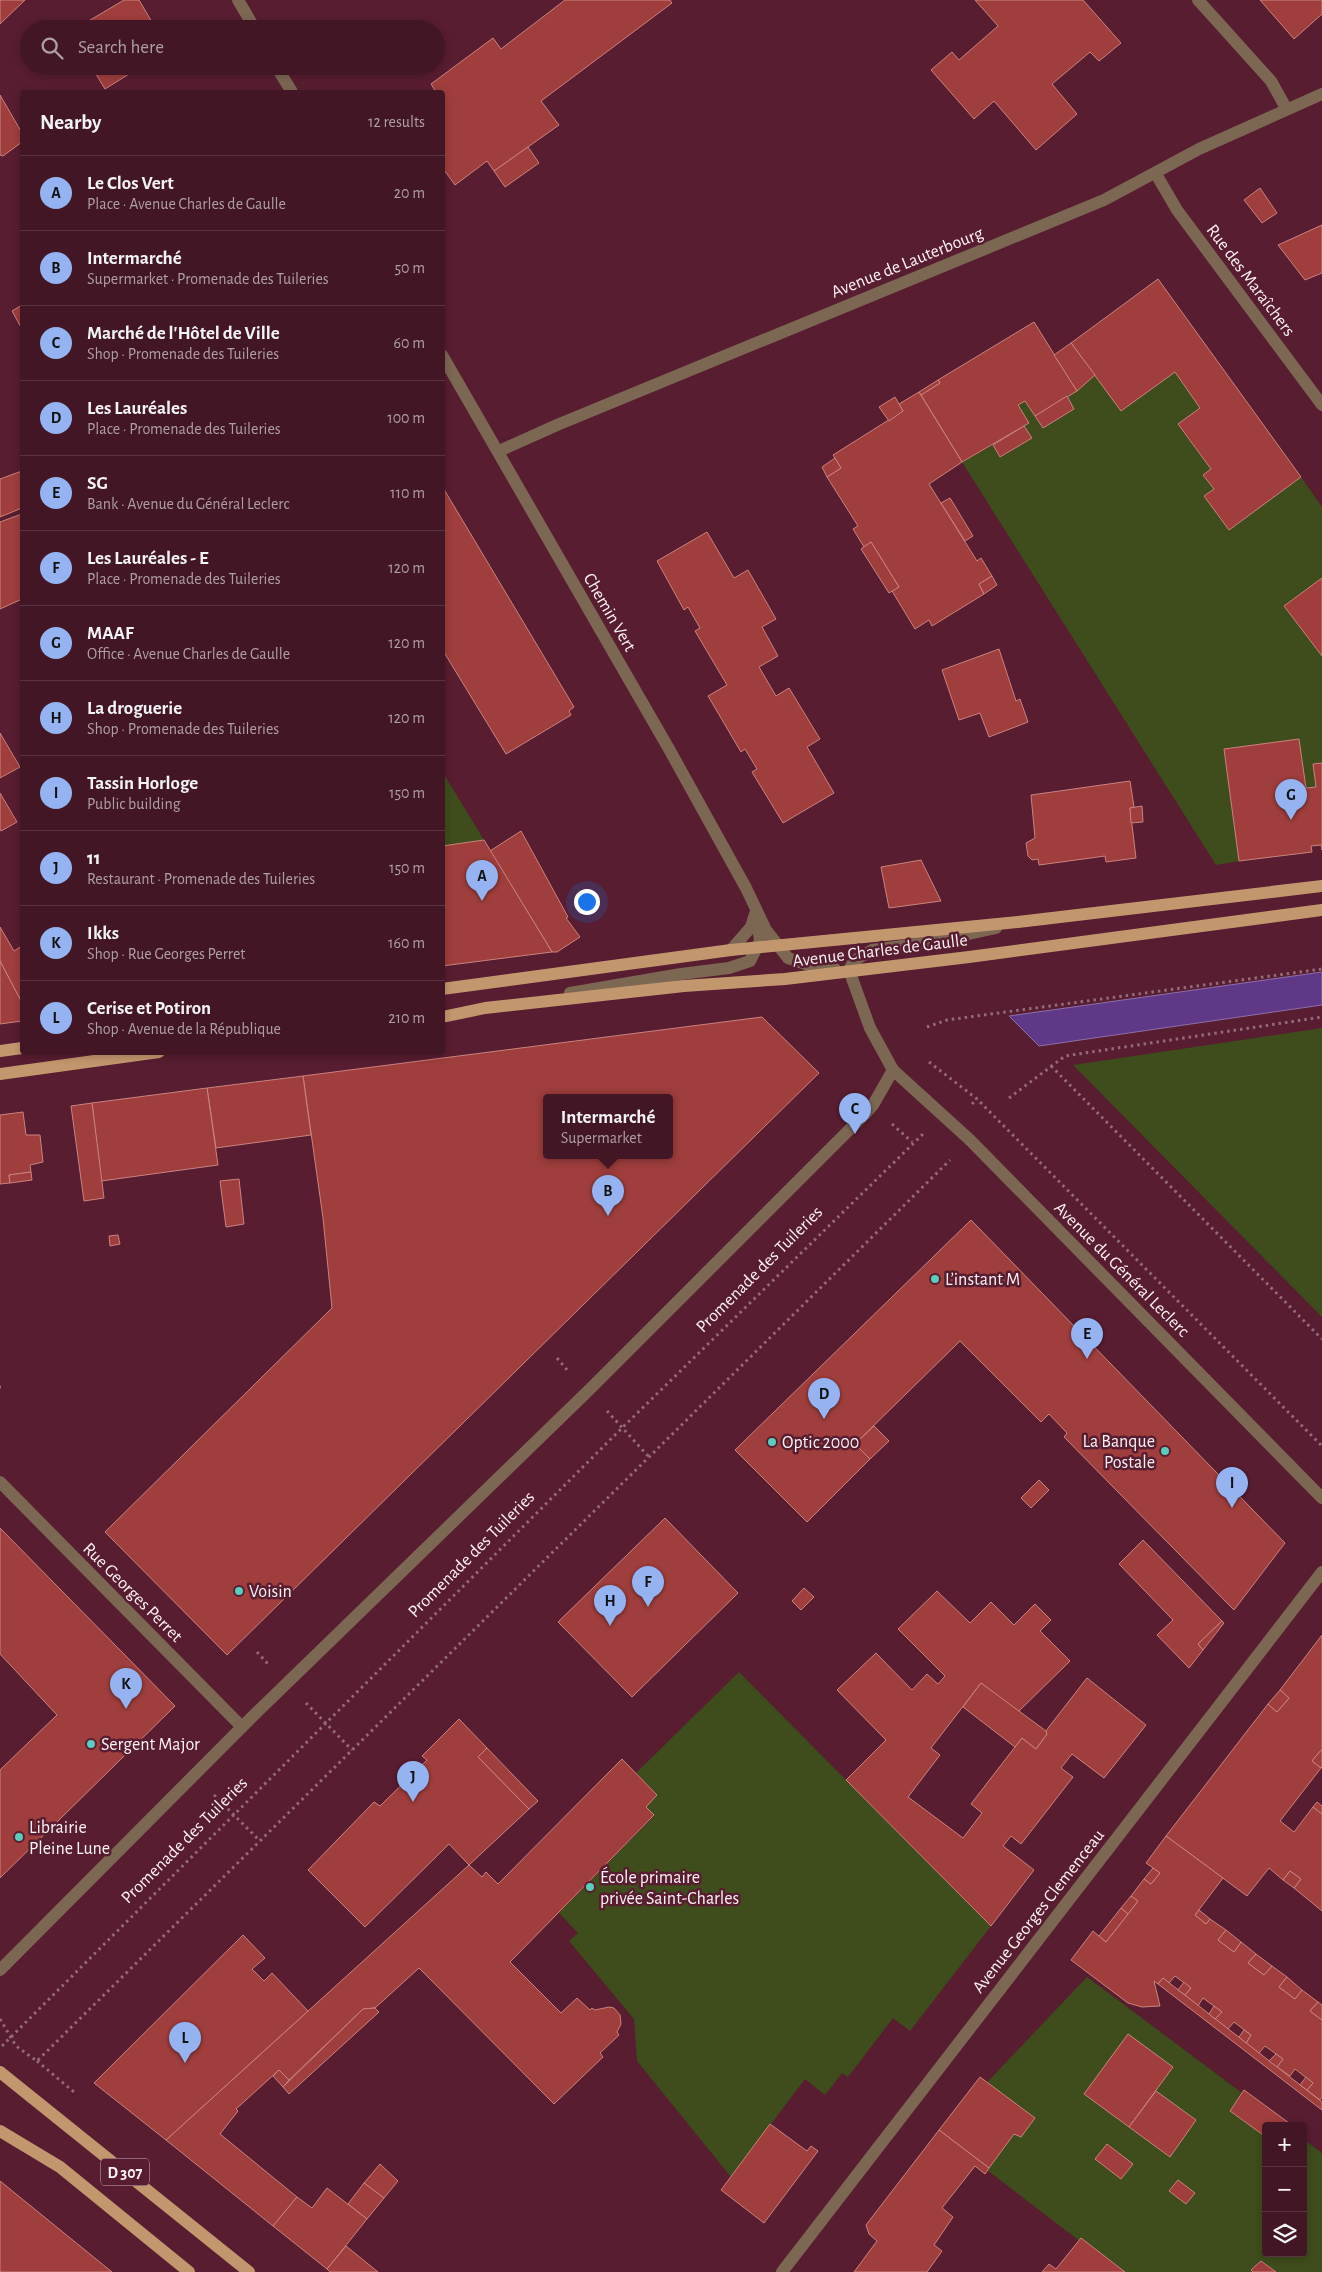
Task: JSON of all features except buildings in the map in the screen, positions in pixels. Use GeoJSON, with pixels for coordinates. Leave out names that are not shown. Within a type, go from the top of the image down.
{"type":"FeatureCollection","features":[{"type":"Feature","properties":{"kind":"main road","name":"Avenue Charles de Gaulle"},"geometry":{"type":"LineString","coordinates":[[445,989],[731,950],[1018,922],[1322,886]]}},
{"type":"Feature","properties":{"kind":"main road","name":"Avenue Charles de Gaulle"},"geometry":{"type":"LineString","coordinates":[[445,1016],[485,1008],[684,986],[785,979],[849,970],[969,958],[1322,910]]}},
{"type":"Feature","properties":{"kind":"main road"},"geometry":{"type":"LineString","coordinates":[[0,1051],[20,1048]]}},
{"type":"Feature","properties":{"kind":"main road"},"geometry":{"type":"LineString","coordinates":[[0,1074],[137,1055]]}},
{"type":"Feature","properties":{"kind":"main road","name":"D 307"},"geometry":{"type":"LineString","coordinates":[[0,2072],[249,2272]]}},
{"type":"Feature","properties":{"kind":"main road","name":"D 307"},"geometry":{"type":"LineString","coordinates":[[0,2131],[60,2167],[189,2272]]}},
{"type":"Feature","properties":{"kind":"street"},"geometry":{"type":"LineString","coordinates":[[238,0],[250,20]]}},
{"type":"Feature","properties":{"kind":"street"},"geometry":{"type":"LineString","coordinates":[[1198,0],[1271,81],[1286,108]]}},
{"type":"Feature","properties":{"kind":"street"},"geometry":{"type":"LineString","coordinates":[[282,75],[291,90]]}},
{"type":"Feature","properties":{"kind":"street","name":"Avenue de Lauterbourg"},"geometry":{"type":"LineString","coordinates":[[499,451],[557,425],[1104,200],[1156,174],[1199,149],[1286,108],[1322,94]]}},
{"type":"Feature","properties":{"kind":"street","name":"Rue des Maraîchers"},"geometry":{"type":"LineString","coordinates":[[1156,174],[1177,210],[1322,405]]}},
{"type":"Feature","properties":{"kind":"street","name":"Chemin Vert"},"geometry":{"type":"LineString","coordinates":[[445,359],[746,888],[756,912]]}},
{"type":"Feature","properties":{"kind":"street"},"geometry":{"type":"LineString","coordinates":[[756,912],[766,930],[788,958],[817,968],[849,970],[854,961],[872,950],[958,937],[1018,922]]}},
{"type":"Feature","properties":{"kind":"street"},"geometry":{"type":"LineString","coordinates":[[485,1008],[681,974],[729,968],[750,961],[760,941],[756,912]]}},
{"type":"Feature","properties":{"kind":"street"},"geometry":{"type":"LineString","coordinates":[[731,950],[751,927],[756,912]]}},
{"type":"Feature","properties":{"kind":"street","name":"Avenue du Général Leclerc"},"geometry":{"type":"LineString","coordinates":[[849,970],[870,1028],[893,1070],[949,1119],[1322,1498]]}},
{"type":"Feature","properties":{"kind":"street","name":"Promenade des Tuileries"},"geometry":{"type":"LineString","coordinates":[[0,1970],[242,1727],[588,1391],[865,1114],[873,1105],[893,1070]]}},
{"type":"Feature","properties":{"kind":"street","name":"Rue Georges Perret"},"geometry":{"type":"LineString","coordinates":[[0,1482],[242,1727]]}},
{"type":"Feature","properties":{"kind":"street","name":"Avenue Georges Clemenceau"},"geometry":{"type":"LineString","coordinates":[[782,2272],[1322,1572]]}},
{"type":"Feature","properties":{"kind":"path"},"geometry":{"type":"LineString","coordinates":[[927,1027],[947,1020],[1322,969]]}},
{"type":"Feature","properties":{"kind":"path"},"geometry":{"type":"LineString","coordinates":[[1009,1098],[1065,1056],[1322,1018]]}},
{"type":"Feature","properties":{"kind":"path","name":"Avenue du Général Leclerc"},"geometry":{"type":"LineString","coordinates":[[927,1061],[977,1099],[1322,1446]]}},
{"type":"Feature","properties":{"kind":"path"},"geometry":{"type":"LineString","coordinates":[[1051,1066],[1322,1339]]}},
{"type":"Feature","properties":{"kind":"path","name":"Promenade des Tuileries"},"geometry":{"type":"LineString","coordinates":[[0,2048],[912,1142],[934,1124],[961,1116],[977,1099]]}},
{"type":"Feature","properties":{"kind":"path"},"geometry":{"type":"LineString","coordinates":[[886,1119],[912,1142]]}},
{"type":"Feature","properties":{"kind":"path"},"geometry":{"type":"LineString","coordinates":[[37,2061],[955,1156]]}},
{"type":"Feature","properties":{"kind":"path"},"geometry":{"type":"LineString","coordinates":[[622,1428],[650,1457]]}},
{"type":"Feature","properties":{"kind":"path"},"geometry":{"type":"LineString","coordinates":[[327,1724],[352,1750]]}},
{"type":"Feature","properties":{"kind":"path"},"geometry":{"type":"LineString","coordinates":[[234,1815],[260,1841]]}},
{"type":"Feature","properties":{"kind":"path"},"geometry":{"type":"LineString","coordinates":[[0,2019],[16,2046],[74,2092]]}},
{"type":"Feature","properties":{"kind":"green space"},"geometry":{"type":"Polygon","coordinates":[[[1175,372],[1200,408],[1178,425],[1211,469],[1203,475],[1214,489],[1204,496],[1229,530],[1301,477],[1322,507],[1322,578],[1285,606],[1322,656],[1322,763],[1313,764],[1316,787],[1306,788],[1299,739],[1224,749],[1239,861],[1216,865],[962,462],[993,445],[1001,457],[1031,438],[1024,426],[1018,405],[1025,401],[1043,428],[1074,409],[1067,396],[1095,375],[1175,372]]]}},
{"type":"Feature","properties":{"kind":"green space"},"geometry":{"type":"Polygon","coordinates":[[[445,776],[484,840],[445,846],[445,776]]]}},
{"type":"Feature","properties":{"kind":"green space"},"geometry":{"type":"Polygon","coordinates":[[[1322,1028],[1322,1317],[1073,1065],[1322,1028]]]}},
{"type":"Feature","properties":{"kind":"green space"},"geometry":{"type":"Polygon","coordinates":[[[739,1672],[991,1926],[910,2031],[893,2018],[848,2077],[842,2073],[825,2095],[805,2079],[731,2177],[637,2061],[634,2019],[569,1941],[578,1933],[559,1913],[654,1816],[646,1807],[657,1795],[636,1773],[739,1672]]]}},
{"type":"Feature","properties":{"kind":"green space"},"geometry":{"type":"Polygon","coordinates":[[[1087,1977],[1281,2122],[1262,2122],[1262,2257],[1307,2257],[1307,2142],[1322,2153],[1322,2272],[1120,2272],[939,2133],[1087,1977]]]}},
{"type":"Feature","properties":{"kind":"shaded area"},"geometry":{"type":"Polygon","coordinates":[[[1322,972],[1322,1005],[1039,1046],[1009,1016],[1322,972]]]}},
{"type":"Feature","properties":{"kind":"place","name":"MAAF"},"geometry":{"type":"Point","coordinates":[1291,820]}},
{"type":"Feature","properties":{"kind":"place","name":"Le Clos Vert"},"geometry":{"type":"Point","coordinates":[482,901]}},
{"type":"Feature","properties":{"kind":"place","name":"Marché de l'Hôtel de Ville"},"geometry":{"type":"Point","coordinates":[855,1134]}},
{"type":"Feature","properties":{"kind":"place","name":"Intermarché"},"geometry":{"type":"Point","coordinates":[608,1216]}},
{"type":"Feature","properties":{"kind":"place","name":"L’instant M"},"geometry":{"type":"Point","coordinates":[935,1279]}},
{"type":"Feature","properties":{"kind":"place","name":"SG"},"geometry":{"type":"Point","coordinates":[1087,1359]}},
{"type":"Feature","properties":{"kind":"place","name":"Les Lauréales"},"geometry":{"type":"Point","coordinates":[824,1419]}},
{"type":"Feature","properties":{"kind":"place","name":"Optic 2000"},"geometry":{"type":"Point","coordinates":[772,1442]}},
{"type":"Feature","properties":{"kind":"place","name":"La Banque Postale"},"geometry":{"type":"Point","coordinates":[1165,1451]}},
{"type":"Feature","properties":{"kind":"place","name":"Tassin Horloge"},"geometry":{"type":"Point","coordinates":[1232,1508]}},
{"type":"Feature","properties":{"kind":"place","name":"Voisin"},"geometry":{"type":"Point","coordinates":[239,1591]}},
{"type":"Feature","properties":{"kind":"place","name":"Les Lauréales - E"},"geometry":{"type":"Point","coordinates":[648,1607]}},
{"type":"Feature","properties":{"kind":"place","name":"La droguerie"},"geometry":{"type":"Point","coordinates":[610,1626]}},
{"type":"Feature","properties":{"kind":"place","name":"Ikks"},"geometry":{"type":"Point","coordinates":[126,1709]}},
{"type":"Feature","properties":{"kind":"place","name":"Sergent Major"},"geometry":{"type":"Point","coordinates":[91,1744]}},
{"type":"Feature","properties":{"kind":"place","name":"11"},"geometry":{"type":"Point","coordinates":[413,1802]}},
{"type":"Feature","properties":{"kind":"place","name":"Librairie Pleine Lune"},"geometry":{"type":"Point","coordinates":[19,1837]}},
{"type":"Feature","properties":{"kind":"place","name":"École primaire privée Saint-Charles"},"geometry":{"type":"Point","coordinates":[590,1887]}},
{"type":"Feature","properties":{"kind":"place","name":"Cerise et Potiron"},"geometry":{"type":"Point","coordinates":[185,2063]}}]}
